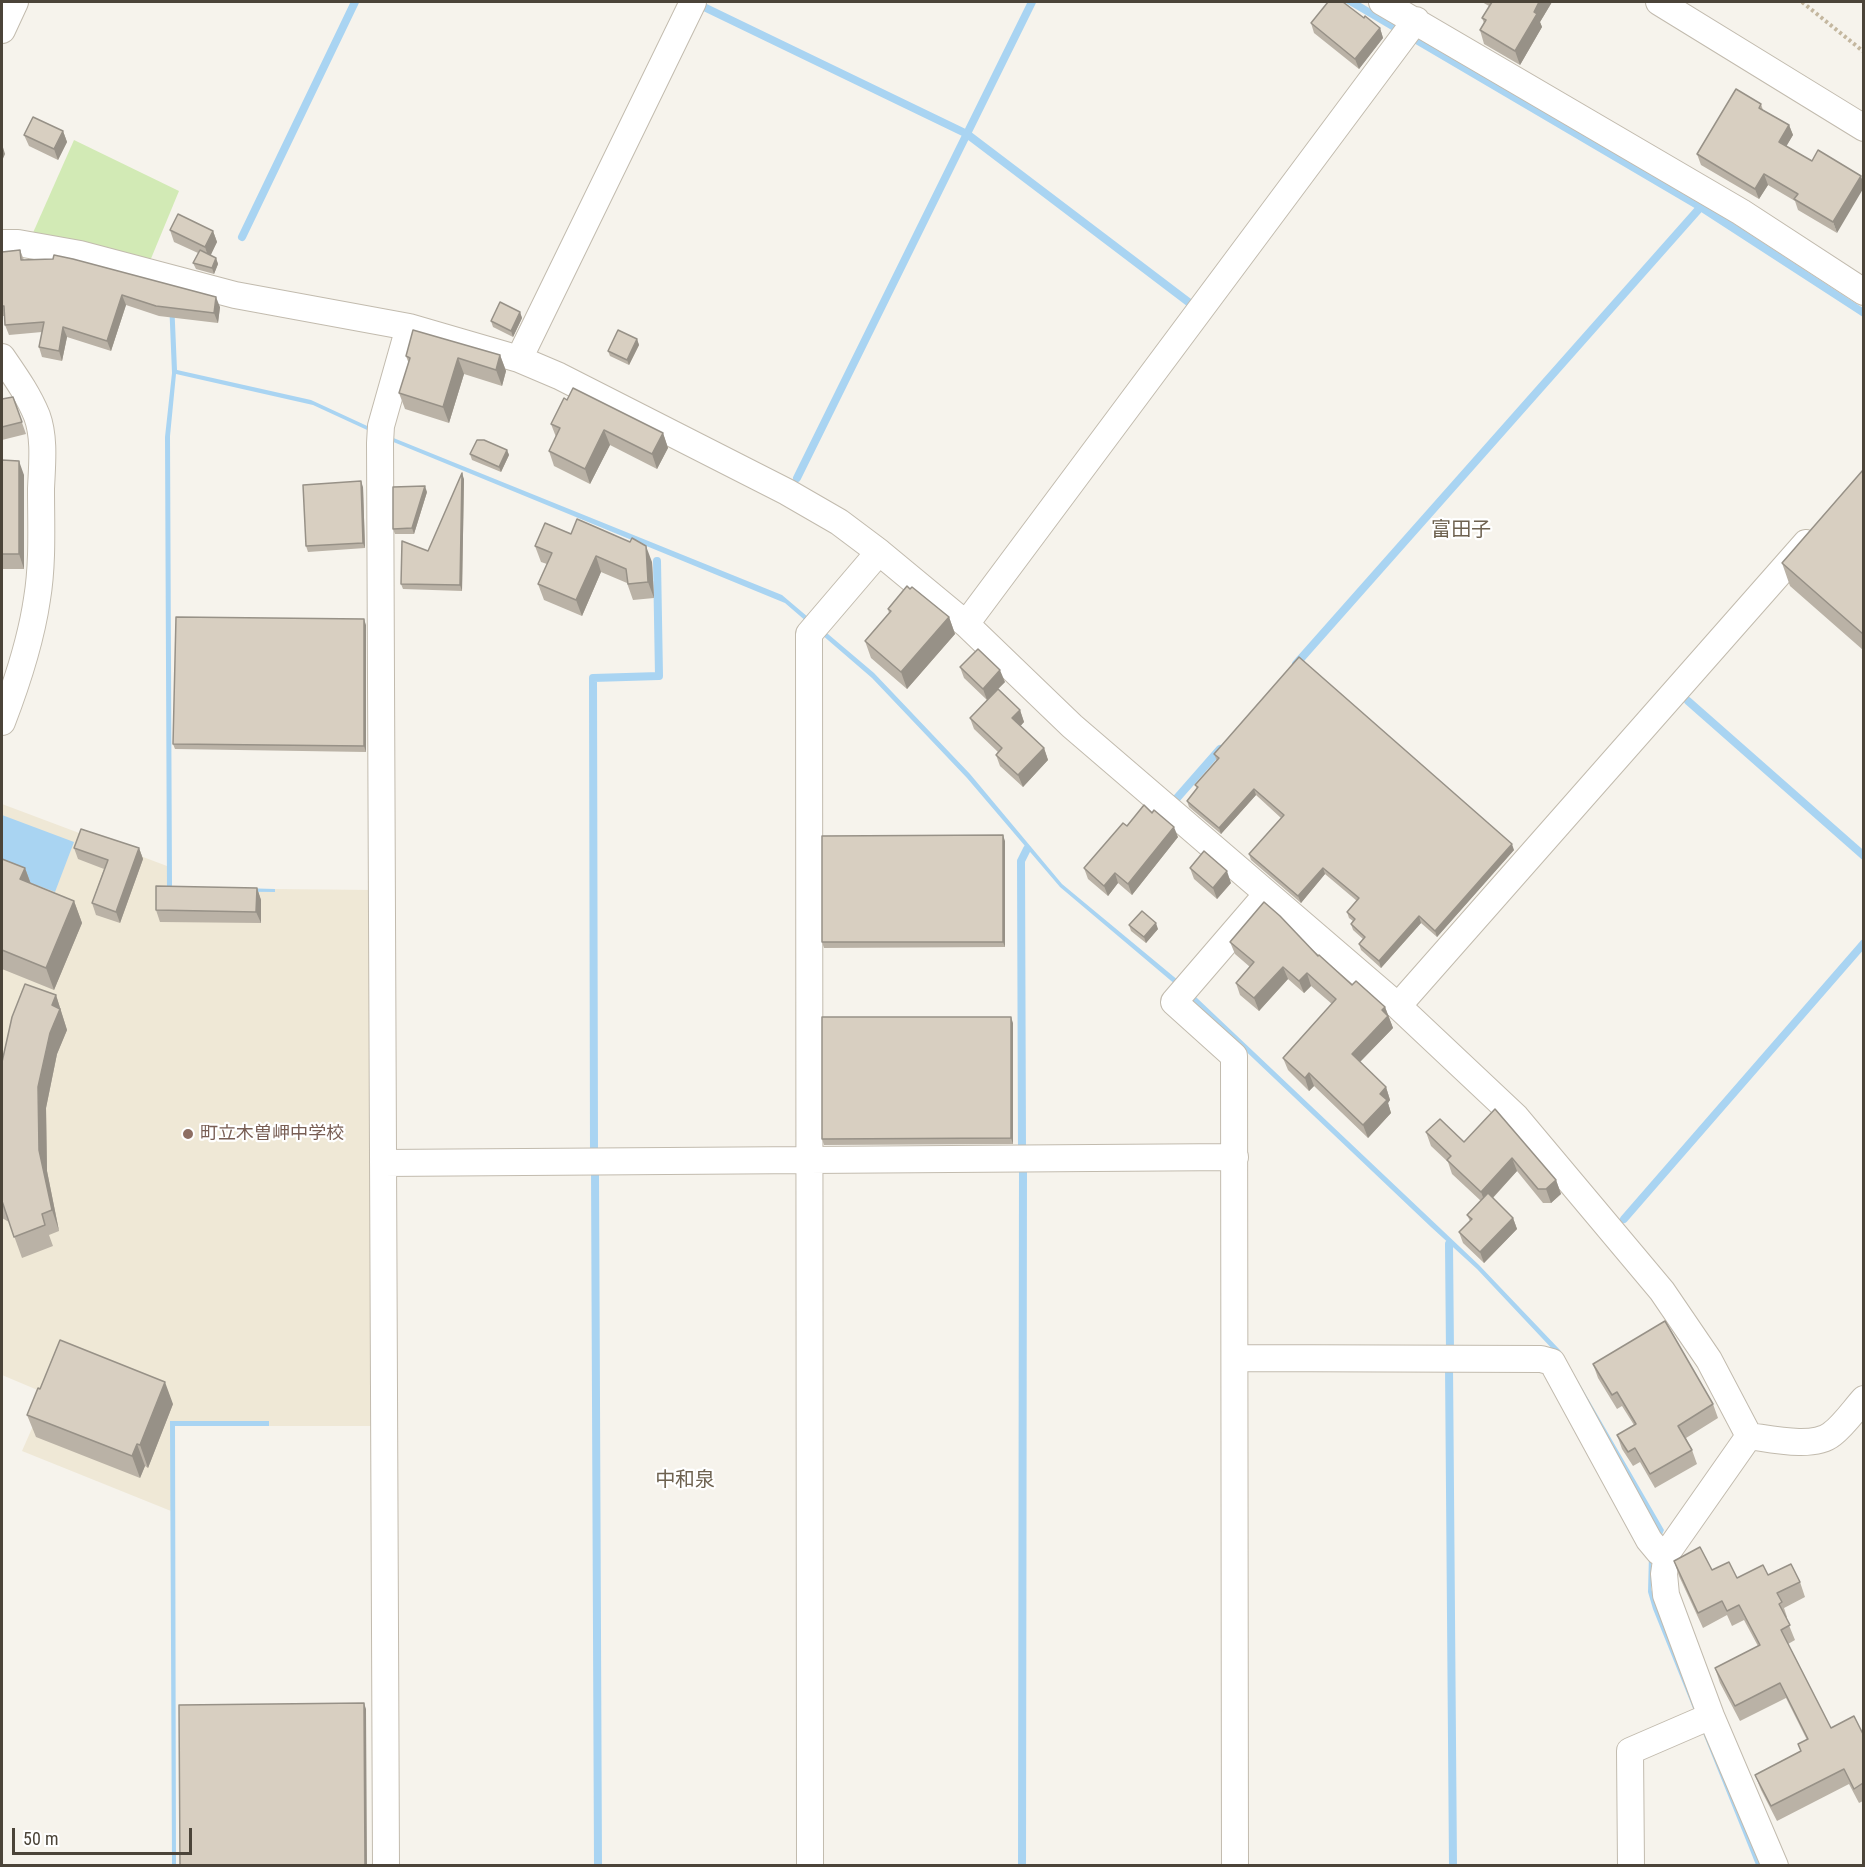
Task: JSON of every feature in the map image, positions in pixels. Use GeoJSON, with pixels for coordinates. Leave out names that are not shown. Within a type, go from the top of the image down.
{"type":"FeatureCollection","features":[{"type":"Feature","properties":{"kind":"street"},"geometry":{"type":"LineString","coordinates":[[2,30],[15,2]]}},
{"type":"Feature","properties":{"kind":"street"},"geometry":{"type":"LineString","coordinates":[[519,359],[693,2]]}},
{"type":"Feature","properties":{"kind":"street"},"geometry":{"type":"LineString","coordinates":[[1383,2],[1408,30],[1741,212],[1863,292]]}},
{"type":"Feature","properties":{"kind":"street"},"geometry":{"type":"LineString","coordinates":[[1659,2],[1863,128]]}},
{"type":"Feature","properties":{"kind":"street"},"geometry":{"type":"LineString","coordinates":[[966,624],[1408,30]]}},
{"type":"Feature","properties":{"kind":"street"},"geometry":{"type":"LineString","coordinates":[[2,243],[18,243],[80,254],[235,295],[409,327],[519,359],[559,376],[788,492],[840,522],[966,624],[1072,726],[1398,1006],[1516,1117],[1662,1291],[1709,1360],[1749,1436]]}},
{"type":"Feature","properties":{"kind":"street"},"geometry":{"type":"LineString","coordinates":[[386,1866],[380,435],[409,327]]}},
{"type":"Feature","properties":{"kind":"street"},"geometry":{"type":"LineString","coordinates":[[2,357],[26,392],[37,417],[42,460],[41,561],[37,600],[26,646],[2,722]]}},
{"type":"Feature","properties":{"kind":"street"},"geometry":{"type":"LineString","coordinates":[[1398,1006],[1824,522]]}},
{"type":"Feature","properties":{"kind":"street"},"geometry":{"type":"LineString","coordinates":[[810,1866],[809,1160],[815,627],[879,552]]}},
{"type":"Feature","properties":{"kind":"street"},"geometry":{"type":"LineString","coordinates":[[1235,1866],[1234,1056],[1174,1002],[1267,894]]}},
{"type":"Feature","properties":{"kind":"street"},"geometry":{"type":"LineString","coordinates":[[383,1163],[1235,1157]]}},
{"type":"Feature","properties":{"kind":"street"},"geometry":{"type":"LineString","coordinates":[[1235,1358],[1541,1359],[1552,1362],[1659,1549],[1666,1595],[1703,1719],[1776,1866]]}},
{"type":"Feature","properties":{"kind":"street"},"geometry":{"type":"LineString","coordinates":[[1749,1436],[1801,1442],[1817,1441],[1832,1435],[1863,1399]]}},
{"type":"Feature","properties":{"kind":"street"},"geometry":{"type":"LineString","coordinates":[[1659,1549],[1749,1436]]}},
{"type":"Feature","properties":{"kind":"street"},"geometry":{"type":"LineString","coordinates":[[1631,1866],[1630,1751],[1703,1719]]}},
{"type":"Feature","properties":{"kind":"path"},"geometry":{"type":"LineString","coordinates":[[1802,2],[1863,52]]}},
{"type":"Feature","properties":{"kind":"shaded area","name":"町立木曽岬中学校"},"geometry":{"type":"Polygon","coordinates":[[[2,804],[167,866],[167,891],[374,890],[375,1426],[269,1426],[268,1421],[171,1421],[171,1511],[22,1451],[47,1394],[2,1375],[2,804]]]}},
{"type":"Feature","properties":{"kind":"green space"},"geometry":{"type":"Polygon","coordinates":[[[74,140],[179,191],[150,261],[32,235],[74,140]]]}},
{"type":"Feature","properties":{"kind":"water"},"geometry":{"type":"Polygon","coordinates":[[[1344,2],[1359,2],[1701,202],[1863,308],[1863,317],[1698,210],[1344,2]]]}},
{"type":"Feature","properties":{"kind":"water"},"geometry":{"type":"Polygon","coordinates":[[[169,300],[174,300],[177,370],[311,400],[391,437],[782,595],[874,673],[970,774],[1062,884],[1179,981],[1479,1265],[1560,1350],[1664,1530],[1653,1556],[1651,1589],[1697,1710],[1761,1865],[1756,1865],[1653,1609],[1648,1592],[1649,1555],[1557,1354],[1477,1269],[1176,985],[1060,887],[967,778],[872,678],[785,603],[391,441],[313,405],[176,374],[170,436],[172,886],[275,889],[275,892],[167,891],[165,437],[172,373],[169,300]]]}},
{"type":"Feature","properties":{"kind":"water"},"geometry":{"type":"Polygon","coordinates":[[[2,815],[74,842],[55,892],[2,872],[2,815]]]}},
{"type":"Feature","properties":{"kind":"water"},"geometry":{"type":"Polygon","coordinates":[[[170,1421],[269,1421],[269,1426],[175,1426],[176,1866],[172,1865],[170,1421]]]}},
{"type":"Feature","properties":{"kind":"building"},"geometry":{"type":"Polygon","coordinates":[[[1328,2],[1343,2],[1380,28],[1355,59],[1311,23],[1328,2]]]}},
{"type":"Feature","properties":{"kind":"building"},"geometry":{"type":"Polygon","coordinates":[[[1492,2],[1539,2],[1534,12],[1537,14],[1515,51],[1480,30],[1486,20],[1482,18],[1492,2]]]}},
{"type":"Feature","properties":{"kind":"building"},"geometry":{"type":"Polygon","coordinates":[[[1736,89],[1761,104],[1759,108],[1789,125],[1779,142],[1812,161],[1818,150],[1861,176],[1833,222],[1794,199],[1798,194],[1764,174],[1755,189],[1697,154],[1736,89]]]}},
{"type":"Feature","properties":{"kind":"building"},"geometry":{"type":"Polygon","coordinates":[[[33,117],[63,131],[54,149],[24,135],[33,117]]]}},
{"type":"Feature","properties":{"kind":"building"},"geometry":{"type":"Polygon","coordinates":[[[178,214],[213,231],[205,247],[170,230],[178,214]]]}},
{"type":"Feature","properties":{"kind":"building"},"geometry":{"type":"Polygon","coordinates":[[[20,250],[21,260],[53,259],[54,255],[216,297],[214,313],[156,306],[122,295],[107,341],[63,327],[59,351],[39,347],[44,322],[5,325],[4,306],[2,306],[2,252],[20,250]]]}},
{"type":"Feature","properties":{"kind":"building"},"geometry":{"type":"Polygon","coordinates":[[[200,250],[216,258],[212,268],[193,263],[200,250]]]}},
{"type":"Feature","properties":{"kind":"building"},"geometry":{"type":"Polygon","coordinates":[[[500,302],[520,312],[511,331],[491,321],[500,302]]]}},
{"type":"Feature","properties":{"kind":"building"},"geometry":{"type":"Polygon","coordinates":[[[413,330],[500,355],[496,370],[458,358],[443,407],[399,393],[410,358],[406,356],[413,330]]]}},
{"type":"Feature","properties":{"kind":"building"},"geometry":{"type":"Polygon","coordinates":[[[618,330],[637,339],[627,360],[608,351],[618,330]]]}},
{"type":"Feature","properties":{"kind":"building"},"geometry":{"type":"Polygon","coordinates":[[[573,388],[663,433],[652,454],[604,430],[585,469],[549,451],[560,428],[551,424],[564,398],[567,400],[573,388]]]}},
{"type":"Feature","properties":{"kind":"building"},"geometry":{"type":"Polygon","coordinates":[[[13,397],[22,422],[2,427],[2,399],[13,397]]]}},
{"type":"Feature","properties":{"kind":"building"},"geometry":{"type":"Polygon","coordinates":[[[477,440],[484,440],[507,450],[499,467],[470,454],[477,440]]]}},
{"type":"Feature","properties":{"kind":"building"},"geometry":{"type":"Polygon","coordinates":[[[2,460],[19,461],[19,554],[2,554],[2,460]]]}},
{"type":"Feature","properties":{"kind":"building"},"geometry":{"type":"Polygon","coordinates":[[[1863,470],[1863,634],[1782,563],[1863,470]]]}},
{"type":"Feature","properties":{"kind":"building"},"geometry":{"type":"Polygon","coordinates":[[[462,473],[460,585],[401,584],[402,541],[428,551],[462,473]]]}},
{"type":"Feature","properties":{"kind":"building"},"geometry":{"type":"Polygon","coordinates":[[[361,481],[363,543],[306,546],[303,485],[361,481]]]}},
{"type":"Feature","properties":{"kind":"building"},"geometry":{"type":"Polygon","coordinates":[[[425,486],[412,528],[393,529],[393,487],[425,486]]]}},
{"type":"Feature","properties":{"kind":"building"},"geometry":{"type":"Polygon","coordinates":[[[577,519],[630,542],[632,538],[646,546],[648,582],[628,584],[626,569],[596,556],[576,600],[538,584],[552,553],[535,546],[545,523],[571,534],[577,519]]]}},
{"type":"Feature","properties":{"kind":"building"},"geometry":{"type":"Polygon","coordinates":[[[907,586],[910,589],[912,587],[949,617],[901,672],[865,641],[891,611],[888,609],[907,586]]]}},
{"type":"Feature","properties":{"kind":"building"},"geometry":{"type":"Polygon","coordinates":[[[176,617],[364,619],[364,746],[173,744],[176,617]]]}},
{"type":"Feature","properties":{"kind":"building"},"geometry":{"type":"Polygon","coordinates":[[[978,649],[1000,670],[983,689],[960,667],[978,649]]]}},
{"type":"Feature","properties":{"kind":"building"},"geometry":{"type":"Polygon","coordinates":[[[1299,657],[1512,844],[1435,931],[1419,916],[1379,961],[1359,944],[1365,937],[1351,924],[1355,919],[1347,912],[1359,898],[1323,868],[1298,896],[1249,854],[1284,815],[1254,789],[1219,828],[1187,801],[1198,787],[1195,785],[1219,758],[1214,754],[1299,657]]]}},
{"type":"Feature","properties":{"kind":"building"},"geometry":{"type":"Polygon","coordinates":[[[998,689],[1020,710],[1012,718],[1044,748],[1018,775],[996,755],[1002,748],[970,718],[998,689]]]}},
{"type":"Feature","properties":{"kind":"building"},"geometry":{"type":"Polygon","coordinates":[[[1144,805],[1152,813],[1154,810],[1174,827],[1128,884],[1115,873],[1104,886],[1084,868],[1123,823],[1127,826],[1144,805]]]}},
{"type":"Feature","properties":{"kind":"building"},"geometry":{"type":"Polygon","coordinates":[[[81,829],[139,848],[116,912],[92,903],[108,860],[74,848],[81,829]]]}},
{"type":"Feature","properties":{"kind":"building"},"geometry":{"type":"Polygon","coordinates":[[[1003,835],[1003,942],[822,942],[822,836],[1003,835]]]}},
{"type":"Feature","properties":{"kind":"building"},"geometry":{"type":"Polygon","coordinates":[[[1204,851],[1227,871],[1213,888],[1190,868],[1204,851]]]}},
{"type":"Feature","properties":{"kind":"building"},"geometry":{"type":"Polygon","coordinates":[[[2,859],[25,868],[20,879],[74,901],[46,968],[2,950],[2,859]]]}},
{"type":"Feature","properties":{"kind":"building"},"geometry":{"type":"Polygon","coordinates":[[[156,886],[257,888],[256,912],[156,910],[156,886]]]}},
{"type":"Feature","properties":{"kind":"building"},"geometry":{"type":"Polygon","coordinates":[[[1264,902],[1318,956],[1352,985],[1356,981],[1385,1007],[1382,1010],[1388,1016],[1352,1054],[1386,1087],[1380,1094],[1387,1100],[1363,1125],[1309,1073],[1305,1078],[1283,1058],[1336,999],[1307,973],[1299,981],[1283,967],[1254,998],[1236,983],[1254,962],[1230,942],[1264,902]]]}},
{"type":"Feature","properties":{"kind":"building"},"geometry":{"type":"Polygon","coordinates":[[[1142,911],[1156,923],[1144,937],[1129,925],[1142,911]]]}},
{"type":"Feature","properties":{"kind":"building"},"geometry":{"type":"Polygon","coordinates":[[[25,984],[56,995],[52,1005],[60,1009],[50,1033],[38,1087],[39,1150],[52,1210],[42,1214],[45,1225],[14,1237],[2,1201],[2,1062],[12,1017],[25,984]]]}},
{"type":"Feature","properties":{"kind":"building"},"geometry":{"type":"Polygon","coordinates":[[[822,1017],[1011,1017],[1011,1138],[822,1139],[822,1017]]]}},
{"type":"Feature","properties":{"kind":"building"},"geometry":{"type":"Polygon","coordinates":[[[1495,1109],[1556,1180],[1546,1189],[1538,1189],[1512,1158],[1481,1192],[1447,1160],[1451,1156],[1426,1132],[1440,1119],[1464,1142],[1495,1109]]]}},
{"type":"Feature","properties":{"kind":"building"},"geometry":{"type":"Polygon","coordinates":[[[1488,1193],[1513,1218],[1480,1252],[1459,1232],[1472,1219],[1467,1215],[1488,1193]]]}},
{"type":"Feature","properties":{"kind":"building"},"geometry":{"type":"Polygon","coordinates":[[[1665,1321],[1713,1404],[1678,1426],[1692,1450],[1650,1474],[1635,1448],[1628,1452],[1617,1435],[1636,1424],[1617,1392],[1612,1395],[1593,1364],[1665,1321]]]}},
{"type":"Feature","properties":{"kind":"building"},"geometry":{"type":"Polygon","coordinates":[[[60,1340],[165,1382],[140,1445],[137,1444],[132,1456],[27,1415],[60,1340]]]}},
{"type":"Feature","properties":{"kind":"building"},"geometry":{"type":"Polygon","coordinates":[[[1700,1547],[1712,1570],[1729,1562],[1737,1578],[1763,1565],[1768,1575],[1791,1564],[1800,1582],[1777,1593],[1782,1602],[1779,1604],[1790,1625],[1781,1630],[1831,1728],[1854,1716],[1863,1734],[1863,1783],[1854,1789],[1844,1769],[1771,1806],[1755,1775],[1801,1751],[1798,1744],[1808,1739],[1780,1683],[1735,1706],[1715,1668],[1760,1645],[1739,1605],[1727,1611],[1722,1601],[1698,1613],[1674,1561],[1700,1547]]]}},
{"type":"Feature","properties":{"kind":"building"},"geometry":{"type":"Polygon","coordinates":[[[364,1703],[365,1866],[180,1866],[179,1705],[364,1703]]]}},
{"type":"Feature","properties":{"kind":"waterway"},"geometry":{"type":"LineString","coordinates":[[242,237],[355,2]]}},
{"type":"Feature","properties":{"kind":"waterway"},"geometry":{"type":"LineString","coordinates":[[797,478],[1032,2]]}},
{"type":"Feature","properties":{"kind":"waterway"},"geometry":{"type":"LineString","coordinates":[[706,8],[967,134],[1191,304]]}},
{"type":"Feature","properties":{"kind":"waterway"},"geometry":{"type":"LineString","coordinates":[[1296,664],[1698,210]]}},
{"type":"Feature","properties":{"kind":"waterway"},"geometry":{"type":"LineString","coordinates":[[594,1153],[593,678],[659,676],[657,561]]}},
{"type":"Feature","properties":{"kind":"waterway"},"geometry":{"type":"LineString","coordinates":[[1688,701],[1864,856]]}},
{"type":"Feature","properties":{"kind":"waterway"},"geometry":{"type":"LineString","coordinates":[[1177,798],[1220,749]]}},
{"type":"Feature","properties":{"kind":"waterway"},"geometry":{"type":"LineString","coordinates":[[1022,1151],[1021,861],[1027,849]]}},
{"type":"Feature","properties":{"kind":"waterway"},"geometry":{"type":"LineString","coordinates":[[1624,1219],[1864,943]]}},
{"type":"Feature","properties":{"kind":"waterway"},"geometry":{"type":"LineString","coordinates":[[1022,1866],[1023,1167]]}},
{"type":"Feature","properties":{"kind":"waterway"},"geometry":{"type":"LineString","coordinates":[[595,1169],[598,1866]]}},
{"type":"Feature","properties":{"kind":"waterway"},"geometry":{"type":"LineString","coordinates":[[1449,1244],[1450,1352]]}},
{"type":"Feature","properties":{"kind":"waterway"},"geometry":{"type":"LineString","coordinates":[[1449,1365],[1453,1866]]}},
{"type":"Feature","properties":{"kind":"place","name":"町立木曽岬中学校"},"geometry":{"type":"Point","coordinates":[188,1134]}},
{"type":"Feature","properties":{"kind":"district","name":"富田子"},"geometry":{"type":"Point","coordinates":[1461,531]}},
{"type":"Feature","properties":{"kind":"district","name":"中和泉"},"geometry":{"type":"Point","coordinates":[685,1481]}}]}
